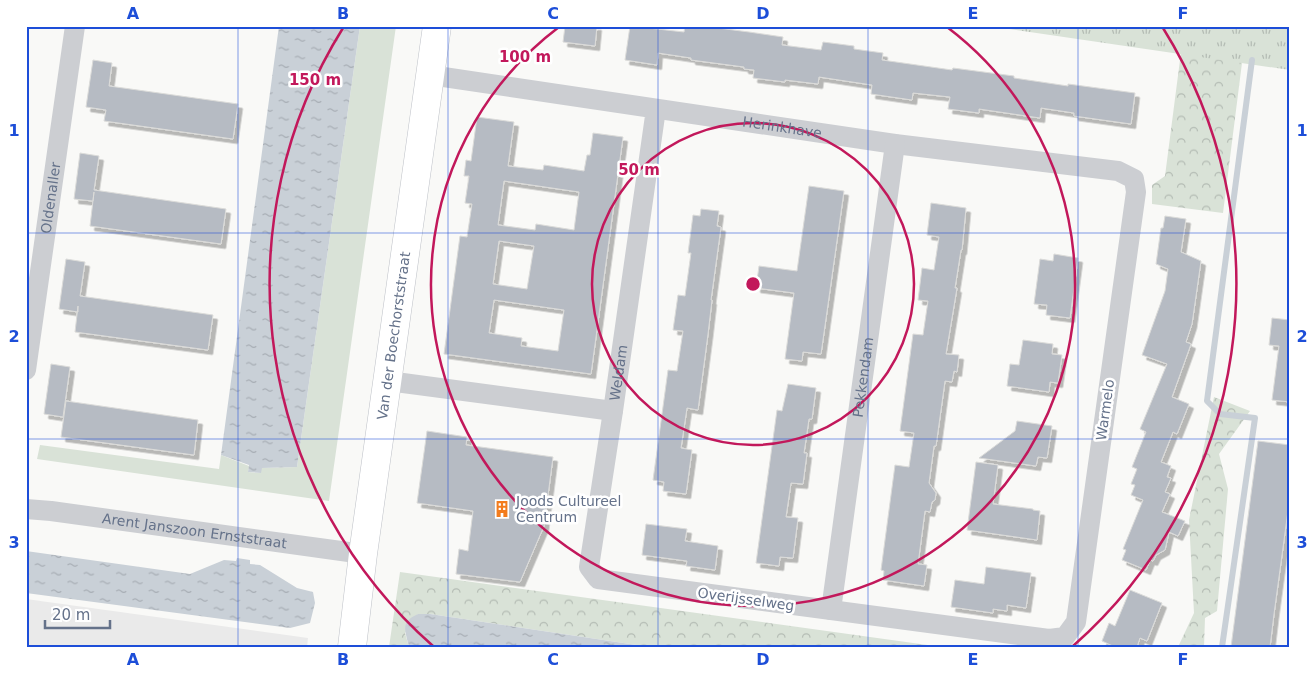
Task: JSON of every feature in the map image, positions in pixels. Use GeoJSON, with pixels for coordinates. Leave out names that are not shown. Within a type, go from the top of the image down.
{"type":"FeatureCollection","features":[{"type":"Feature","properties":{"kind":"street","name":"Oldenaller"},"geometry":{"type":"LineString","coordinates":[[26,370],[75,26]]}},
{"type":"Feature","properties":{"kind":"street","name":"Van der Boechorststraat"},"geometry":{"type":"LineString","coordinates":[[352,647],[437,26]]}},
{"type":"Feature","properties":{"kind":"street","name":"Herinkhave"},"geometry":{"type":"LineString","coordinates":[[430,75],[895,144],[1118,171],[1134,179]]}},
{"type":"Feature","properties":{"kind":"street","name":"Weldam"},"geometry":{"type":"LineString","coordinates":[[388,381],[613,411],[656,109]]}},
{"type":"Feature","properties":{"kind":"street","name":"Pekkendam"},"geometry":{"type":"LineString","coordinates":[[832,610],[895,144]]}},
{"type":"Feature","properties":{"kind":"street","name":"Warmelo"},"geometry":{"type":"LineString","coordinates":[[1065,638],[1076,622],[1136,192],[1134,179]]}},
{"type":"Feature","properties":{"kind":"street","name":"Overijsselweg"},"geometry":{"type":"LineString","coordinates":[[613,411],[589,567],[598,579],[1049,639],[1065,638]]}},
{"type":"Feature","properties":{"kind":"street","name":"Arent Janszoon Ernststraat"},"geometry":{"type":"LineString","coordinates":[[26,509],[364,554]]}},
{"type":"Feature","properties":{"kind":"shaded area"},"geometry":{"type":"Polygon","coordinates":[[[26,599],[308,638],[307,647],[26,647],[26,599]]]}},
{"type":"Feature","properties":{"kind":"green space"},"geometry":{"type":"Polygon","coordinates":[[[360,26],[396,26],[329,501],[37,459],[40,445],[219,469],[221,455],[249,466],[248,472],[260,473],[261,468],[297,467],[360,26]]]}},
{"type":"Feature","properties":{"kind":"green space"},"geometry":{"type":"Polygon","coordinates":[[[988,26],[1290,26],[1290,70],[988,26]]]}},
{"type":"Feature","properties":{"kind":"green space"},"geometry":{"type":"Polygon","coordinates":[[[1184,29],[1243,55],[1223,213],[1152,204],[1152,185],[1165,176],[1184,29]]]}},
{"type":"Feature","properties":{"kind":"green space"},"geometry":{"type":"Polygon","coordinates":[[[1214,397],[1250,411],[1219,454],[1228,489],[1217,611],[1205,618],[1204,647],[1178,647],[1194,613],[1189,520],[1214,397]]]}},
{"type":"Feature","properties":{"kind":"green space"},"geometry":{"type":"Polygon","coordinates":[[[400,572],[942,647],[650,647],[430,614],[418,614],[405,633],[409,647],[389,647],[400,572]]]}},
{"type":"Feature","properties":{"kind":"water"},"geometry":{"type":"Polygon","coordinates":[[[279,26],[360,26],[297,467],[262,468],[261,473],[248,472],[249,465],[221,455],[279,26]]]}},
{"type":"Feature","properties":{"kind":"water"},"geometry":{"type":"Polygon","coordinates":[[[26,551],[190,574],[224,560],[236,561],[237,558],[250,560],[250,564],[260,565],[297,588],[313,592],[315,603],[310,623],[290,628],[26,593],[26,551]]]}},
{"type":"Feature","properties":{"kind":"water"},"geometry":{"type":"Polygon","coordinates":[[[418,614],[430,614],[650,647],[409,647],[405,631],[406,623],[418,614]]]}},
{"type":"Feature","properties":{"kind":"building"},"geometry":{"type":"Polygon","coordinates":[[[565,26],[597,26],[595,46],[563,42],[565,26]]]}},
{"type":"Feature","properties":{"kind":"building"},"geometry":{"type":"Polygon","coordinates":[[[630,26],[684,32],[685,26],[702,26],[749,32],[783,37],[782,45],[821,50],[823,42],[854,46],[854,49],[883,53],[882,60],[952,70],[953,68],[1014,76],[1014,78],[1068,86],[1068,84],[1135,93],[1131,124],[1074,116],[1074,113],[1041,108],[1040,118],[979,109],[979,113],[948,109],[950,97],[913,93],[912,100],[871,94],[872,85],[819,77],[818,84],[753,78],[754,70],[744,69],[744,67],[691,60],[691,58],[658,53],[657,65],[625,60],[630,26]]]}},
{"type":"Feature","properties":{"kind":"building"},"geometry":{"type":"Polygon","coordinates":[[[93,60],[112,63],[109,86],[238,104],[233,139],[104,121],[106,110],[86,107],[93,60]]]}},
{"type":"Feature","properties":{"kind":"building"},"geometry":{"type":"Polygon","coordinates":[[[477,117],[514,122],[508,166],[543,170],[544,165],[584,171],[587,155],[590,155],[593,133],[623,137],[591,374],[444,354],[460,236],[467,237],[472,204],[465,203],[469,176],[464,176],[466,160],[471,161],[477,117]],[[504,181],[498,225],[535,230],[536,224],[574,230],[579,192],[504,181]],[[499,241],[493,284],[527,289],[534,246],[499,241]],[[494,300],[489,333],[522,338],[521,346],[558,351],[564,310],[494,300]]]}},
{"type":"Feature","properties":{"kind":"building"},"geometry":{"type":"Polygon","coordinates":[[[80,153],[99,156],[94,190],[226,209],[221,244],[90,226],[93,201],[74,199],[80,153]]]}},
{"type":"Feature","properties":{"kind":"building"},"geometry":{"type":"Polygon","coordinates":[[[809,186],[844,191],[821,354],[803,352],[802,361],[785,359],[794,293],[756,288],[759,266],[797,271],[809,186]]]}},
{"type":"Feature","properties":{"kind":"building"},"geometry":{"type":"Polygon","coordinates":[[[931,203],[966,208],[962,250],[955,288],[957,288],[946,354],[959,355],[957,372],[954,371],[952,382],[945,381],[936,446],[934,446],[929,483],[936,493],[930,512],[925,511],[918,564],[927,565],[924,586],[883,580],[884,571],[881,570],[895,465],[909,467],[914,433],[900,431],[913,334],[923,335],[928,301],[918,300],[922,268],[934,270],[939,237],[927,235],[931,203]]]}},
{"type":"Feature","properties":{"kind":"building"},"geometry":{"type":"Polygon","coordinates":[[[701,209],[719,211],[717,226],[721,227],[698,410],[687,408],[681,448],[692,450],[686,494],[663,491],[664,482],[653,480],[668,370],[677,371],[683,331],[673,330],[678,295],[685,296],[691,253],[688,253],[693,215],[700,216],[701,209]]]}},
{"type":"Feature","properties":{"kind":"building"},"geometry":{"type":"Polygon","coordinates":[[[1165,216],[1186,219],[1181,252],[1201,261],[1192,324],[1186,342],[1191,344],[1172,397],[1189,404],[1177,434],[1173,432],[1161,462],[1171,466],[1167,477],[1171,478],[1165,492],[1170,494],[1162,512],[1185,521],[1178,536],[1169,532],[1165,550],[1156,555],[1153,561],[1150,560],[1146,570],[1122,560],[1126,550],[1123,549],[1143,500],[1131,495],[1135,485],[1131,484],[1137,469],[1132,467],[1146,432],[1140,429],[1167,364],[1142,355],[1165,291],[1168,269],[1156,264],[1161,228],[1163,228],[1165,216]]]}},
{"type":"Feature","properties":{"kind":"building"},"geometry":{"type":"Polygon","coordinates":[[[1054,254],[1078,258],[1070,318],[1046,315],[1047,305],[1034,304],[1040,259],[1053,261],[1054,254]]]}},
{"type":"Feature","properties":{"kind":"building"},"geometry":{"type":"Polygon","coordinates":[[[66,259],[85,262],[80,296],[213,315],[208,350],[75,332],[77,312],[59,309],[66,259]]]}},
{"type":"Feature","properties":{"kind":"building"},"geometry":{"type":"Polygon","coordinates":[[[1272,318],[1290,320],[1290,402],[1272,400],[1279,346],[1269,345],[1272,318]]]}},
{"type":"Feature","properties":{"kind":"building"},"geometry":{"type":"Polygon","coordinates":[[[1023,340],[1053,344],[1052,354],[1062,355],[1058,383],[1050,382],[1049,392],[1007,386],[1010,364],[1019,365],[1023,340]]]}},
{"type":"Feature","properties":{"kind":"building"},"geometry":{"type":"Polygon","coordinates":[[[51,364],[70,367],[63,417],[44,414],[51,364]]]}},
{"type":"Feature","properties":{"kind":"building"},"geometry":{"type":"Polygon","coordinates":[[[788,384],[816,388],[812,419],[809,419],[804,453],[807,453],[803,484],[791,483],[786,517],[798,518],[793,558],[780,557],[779,566],[756,563],[777,410],[782,411],[788,384]]]}},
{"type":"Feature","properties":{"kind":"building"},"geometry":{"type":"Polygon","coordinates":[[[66,401],[198,420],[194,455],[61,437],[66,401]]]}},
{"type":"Feature","properties":{"kind":"building"},"geometry":{"type":"Polygon","coordinates":[[[1017,421],[1052,426],[1047,458],[1038,457],[1036,466],[979,458],[1015,431],[1017,421]]]}},
{"type":"Feature","properties":{"kind":"building","name":"Joods Cultureel Centrum"},"geometry":{"type":"Polygon","coordinates":[[[427,431],[467,437],[466,445],[553,457],[544,526],[520,582],[456,574],[459,549],[468,551],[473,511],[417,503],[427,431]]]}},
{"type":"Feature","properties":{"kind":"building"},"geometry":{"type":"Polygon","coordinates":[[[1258,441],[1290,445],[1290,496],[1270,647],[1231,647],[1258,441]]]}},
{"type":"Feature","properties":{"kind":"building"},"geometry":{"type":"Polygon","coordinates":[[[976,462],[998,465],[993,504],[1040,511],[1037,540],[967,530],[976,462]]]}},
{"type":"Feature","properties":{"kind":"building"},"geometry":{"type":"Polygon","coordinates":[[[646,524],[687,529],[685,541],[718,546],[715,570],[686,566],[687,561],[642,555],[646,524]]]}},
{"type":"Feature","properties":{"kind":"building"},"geometry":{"type":"Polygon","coordinates":[[[986,567],[1031,573],[1026,608],[1007,605],[1007,611],[993,609],[993,613],[951,607],[955,580],[984,584],[986,567]]]}},
{"type":"Feature","properties":{"kind":"building"},"geometry":{"type":"Polygon","coordinates":[[[1130,590],[1162,603],[1147,641],[1140,638],[1137,647],[1115,647],[1102,641],[1109,623],[1115,626],[1130,590]]]}},
{"type":"Feature","properties":{"kind":"waterway"},"geometry":{"type":"LineString","coordinates":[[1222,647],[1255,418],[1220,414],[1207,401],[1252,60]]}},
{"type":"Feature","properties":{"kind":"place","name":"Joods Cultureel Centrum"},"geometry":{"type":"Point","coordinates":[502,509]}}]}
